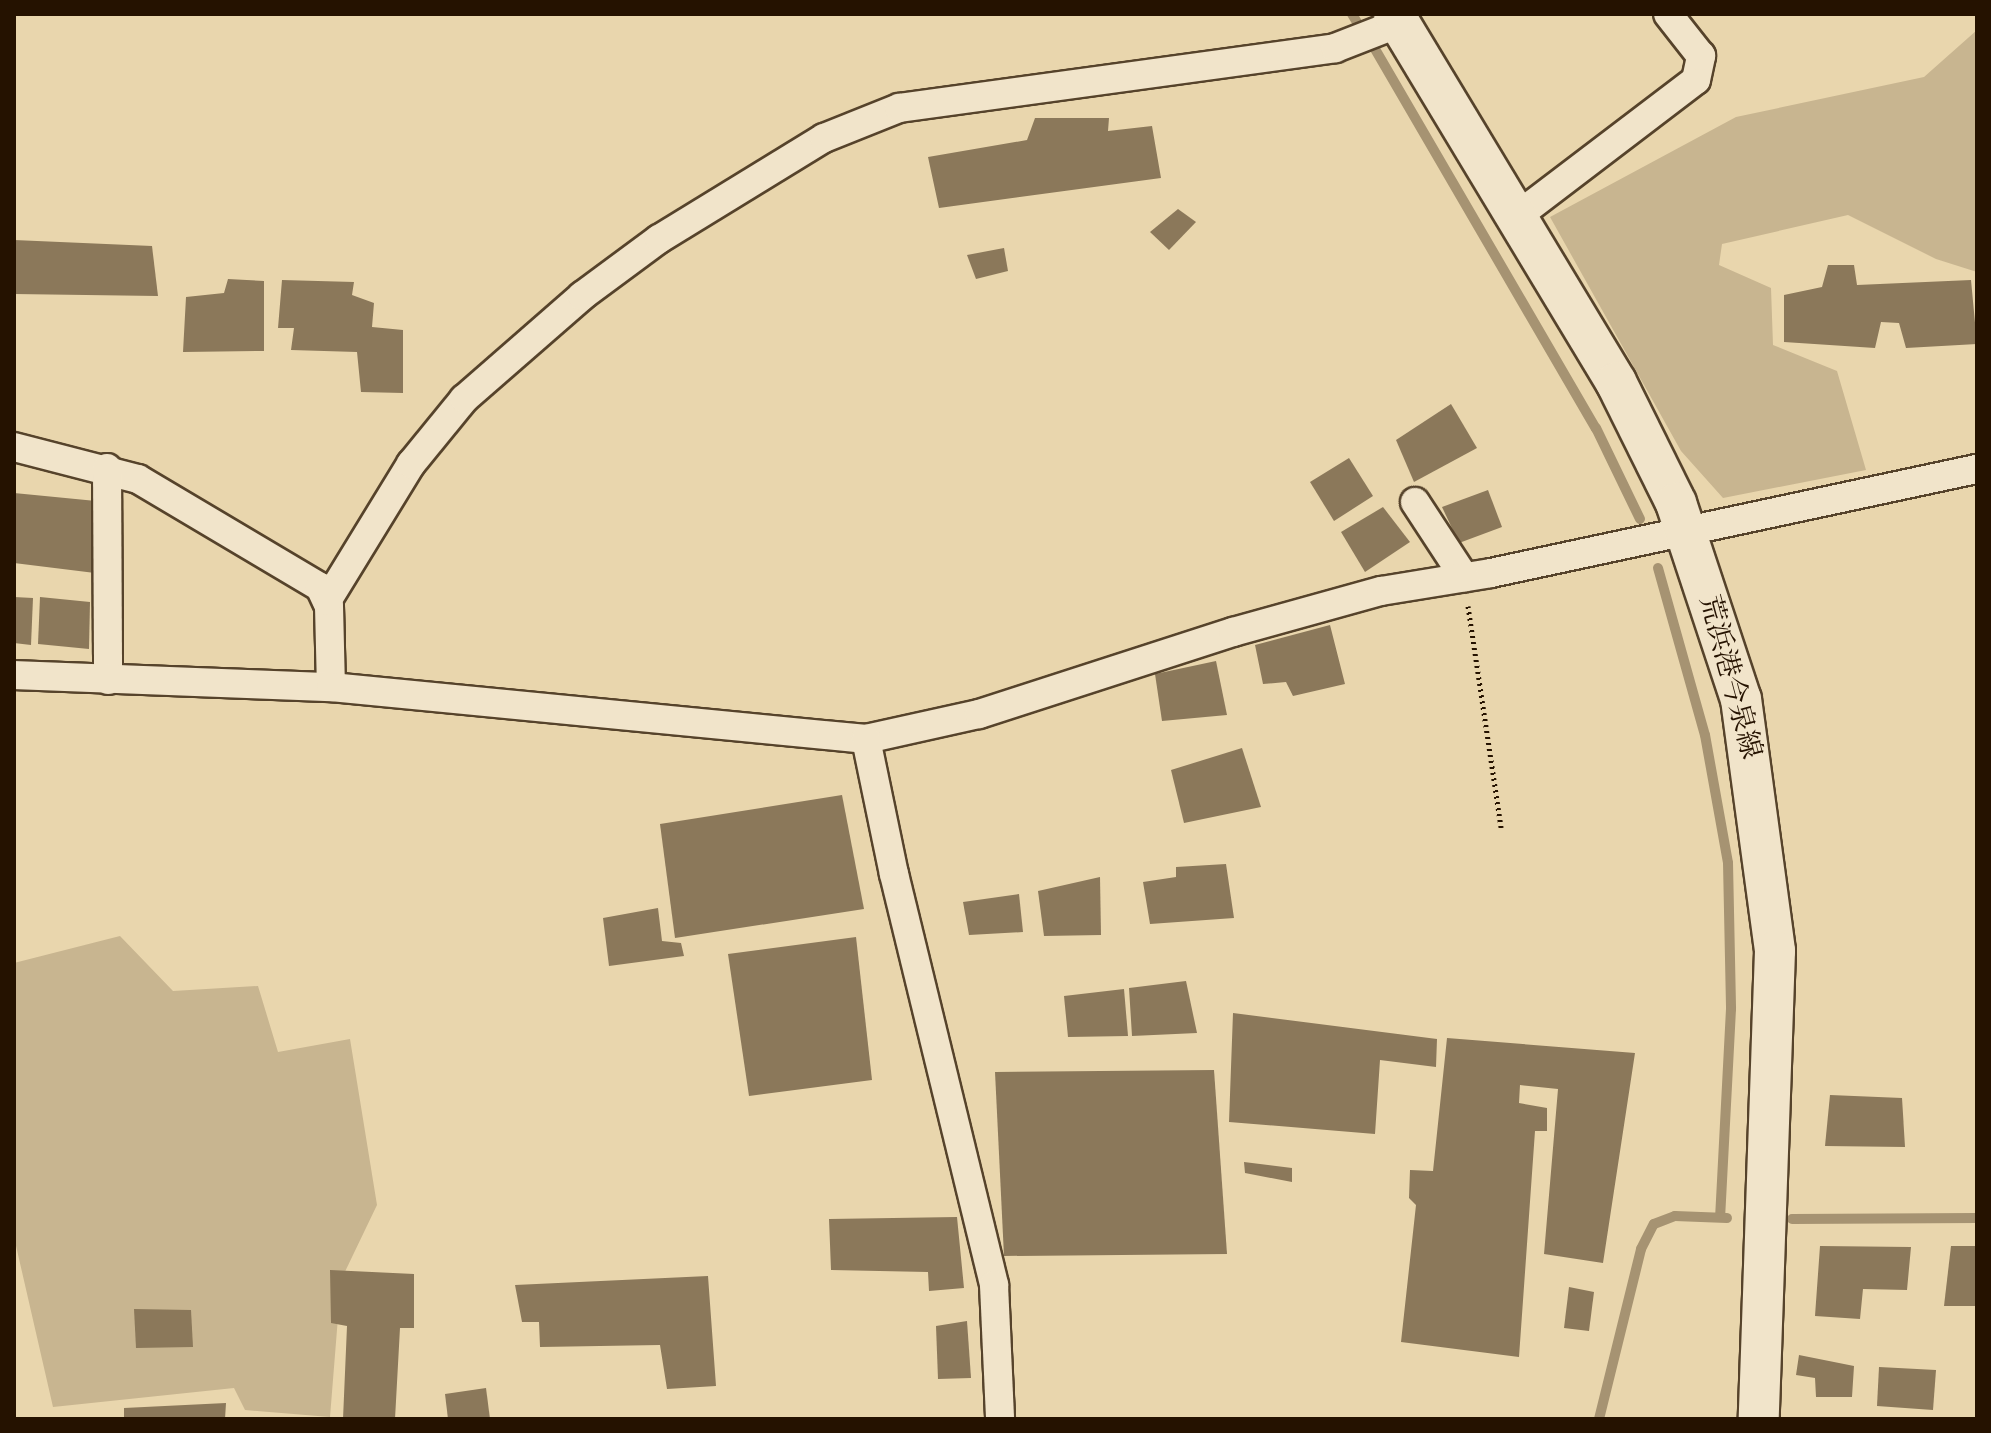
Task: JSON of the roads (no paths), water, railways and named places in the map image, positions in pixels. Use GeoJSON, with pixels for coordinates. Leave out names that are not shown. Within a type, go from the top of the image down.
{"type":"FeatureCollection","features":[{"type":"Feature","properties":{"kind":"main road","name":"荒浜港今泉線"},"geometry":{"type":"LineString","coordinates":[[1397,18],[1616,382],[1686,532],[1741,699],[1757,787],[1775,951],[1759,1419]]}},
{"type":"Feature","properties":{"kind":"street"},"geometry":{"type":"LineString","coordinates":[[1516,217],[1696,80],[1701,56],[1668,14]]}},
{"type":"Feature","properties":{"kind":"street"},"geometry":{"type":"LineString","coordinates":[[327,601],[411,464],[464,399],[582,296],[659,239],[824,138],[899,108],[1335,48],[1397,18]]}},
{"type":"Feature","properties":{"kind":"street"},"geometry":{"type":"LineString","coordinates":[[14,447],[107,468],[138,479],[320,587],[327,601],[331,687]]}},
{"type":"Feature","properties":{"kind":"street"},"geometry":{"type":"LineString","coordinates":[[107,468],[108,680]]}},
{"type":"Feature","properties":{"kind":"street"},"geometry":{"type":"LineString","coordinates":[[14,675],[331,687],[866,739],[979,714],[1174,650],[1381,591],[1686,532],[1977,469]]}},
{"type":"Feature","properties":{"kind":"street"},"geometry":{"type":"LineString","coordinates":[[1415,502],[1464,577]]}},
{"type":"Feature","properties":{"kind":"street"},"geometry":{"type":"LineString","coordinates":[[866,739],[894,874],[994,1285],[1000,1419]]}},
{"type":"Feature","properties":{"kind":"waterway"},"geometry":{"type":"LineString","coordinates":[[1352,14],[1358,24]]}},
{"type":"Feature","properties":{"kind":"waterway"},"geometry":{"type":"LineString","coordinates":[[1375,49],[1596,428],[1640,519]]}},
{"type":"Feature","properties":{"kind":"waterway"},"geometry":{"type":"LineString","coordinates":[[1658,568],[1705,735],[1728,863],[1731,1009],[1720,1217]]}},
{"type":"Feature","properties":{"kind":"waterway"},"geometry":{"type":"LineString","coordinates":[[1599,1419],[1641,1249],[1654,1224],[1675,1216],[1727,1218]]}},
{"type":"Feature","properties":{"kind":"waterway"},"geometry":{"type":"LineString","coordinates":[[1792,1219],[1977,1218]]}}]}
